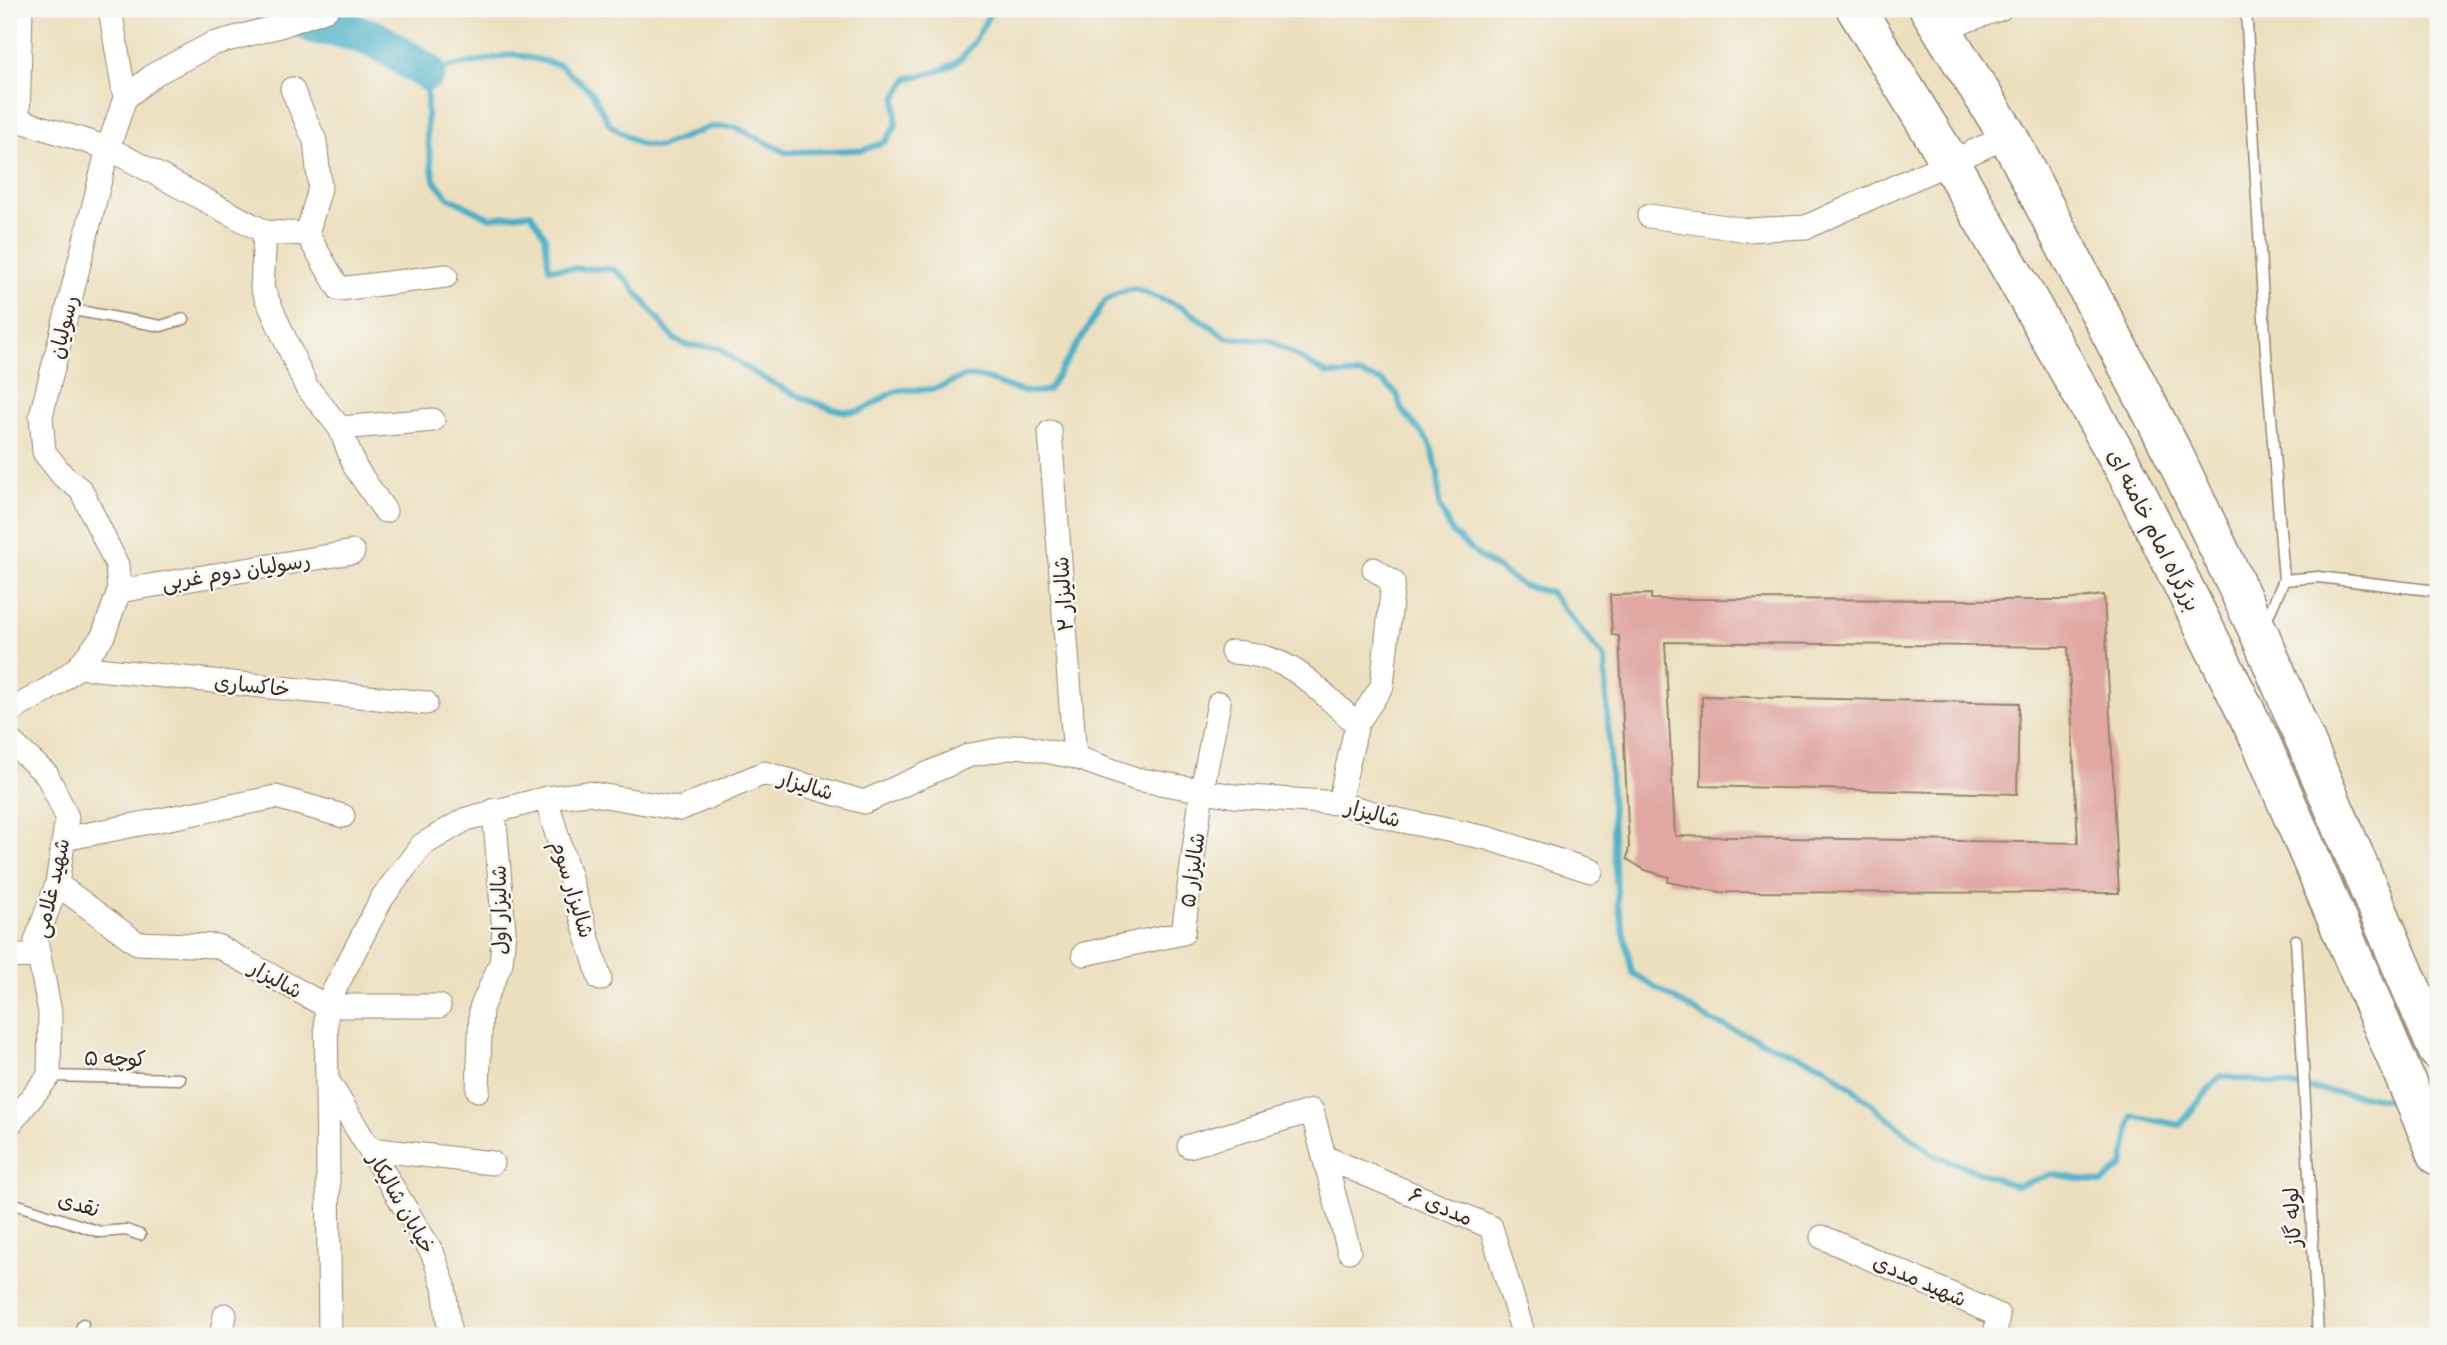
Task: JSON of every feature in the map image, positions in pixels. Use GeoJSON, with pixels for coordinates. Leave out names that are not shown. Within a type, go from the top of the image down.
{"type":"FeatureCollection","features":[{"type":"Feature","properties":{"kind":"highway","name":"بزرگراه امام خامنه ای"},"geometry":{"type":"LineString","coordinates":[[1856,9],[1951,162],[2129,477],[2260,740],[2438,1156]]}},
{"type":"Feature","properties":{"kind":"highway"},"geometry":{"type":"LineString","coordinates":[[1935,19],[2008,136],[2175,457],[2260,635],[2438,1051]]}},
{"type":"Feature","properties":{"kind":"street"},"geometry":{"type":"LineString","coordinates":[[21,9],[18,120],[108,148],[265,232],[307,234]]}},
{"type":"Feature","properties":{"kind":"street"},"geometry":{"type":"LineString","coordinates":[[110,9],[125,98],[155,74],[212,44],[320,12]]}},
{"type":"Feature","properties":{"kind":"street"},"geometry":{"type":"LineString","coordinates":[[1935,19],[2000,9]]}},
{"type":"Feature","properties":{"kind":"street"},"geometry":{"type":"LineString","coordinates":[[292,89],[315,141],[320,188],[307,234],[339,289],[446,276]]}},
{"type":"Feature","properties":{"kind":"street","name":"رسولیان"},"geometry":{"type":"LineString","coordinates":[[9,712],[55,685],[78,667],[103,636],[119,591],[117,565],[81,490],[62,476],[44,452],[41,415],[108,148],[125,98]]}},
{"type":"Feature","properties":{"kind":"street"},"geometry":{"type":"LineString","coordinates":[[1649,216],[1747,230],[1806,227],[2008,136]]}},
{"type":"Feature","properties":{"kind":"street"},"geometry":{"type":"LineString","coordinates":[[265,232],[261,288],[306,386],[340,428],[355,467],[385,511]]}},
{"type":"Feature","properties":{"kind":"street"},"geometry":{"type":"LineString","coordinates":[[340,428],[433,420]]}},
{"type":"Feature","properties":{"kind":"street","name":"شالیزار ۲"},"geometry":{"type":"LineString","coordinates":[[1050,432],[1075,757]]}},
{"type":"Feature","properties":{"kind":"street","name":"رسولیان دوم غربی"},"geometry":{"type":"LineString","coordinates":[[119,591],[353,552]]}},
{"type":"Feature","properties":{"kind":"street"},"geometry":{"type":"LineString","coordinates":[[1339,803],[1357,724],[1382,686],[1393,582],[1374,569]]}},
{"type":"Feature","properties":{"kind":"street"},"geometry":{"type":"LineString","coordinates":[[1232,652],[1258,653],[1287,663],[1357,724]]}},
{"type":"Feature","properties":{"kind":"street","name":"خاکساری"},"geometry":{"type":"LineString","coordinates":[[78,667],[426,703]]}},
{"type":"Feature","properties":{"kind":"street"},"geometry":{"type":"LineString","coordinates":[[1202,790],[1219,704]]}},
{"type":"Feature","properties":{"kind":"street","name":"شهید غلامی"},"geometry":{"type":"LineString","coordinates":[[9,740],[47,775],[67,817],[57,884],[36,941],[50,1012],[49,1076]]}},
{"type":"Feature","properties":{"kind":"street","name":"شالیزار"},"geometry":{"type":"LineString","coordinates":[[57,884],[137,943],[217,946],[326,1006],[382,898],[422,845],[466,819],[546,798],[588,793],[680,809],[764,773],[864,802],[970,755],[1020,747],[1075,757],[1136,779],[1234,796],[1339,803],[1398,820],[1487,838],[1591,871]]}},
{"type":"Feature","properties":{"kind":"street","name":"شالیزار ۵"},"geometry":{"type":"LineString","coordinates":[[1084,954],[1183,933],[1202,790]]}},
{"type":"Feature","properties":{"kind":"street"},"geometry":{"type":"LineString","coordinates":[[64,839],[276,797],[343,816]]}},
{"type":"Feature","properties":{"kind":"street","name":"شالیزار سوم"},"geometry":{"type":"LineString","coordinates":[[546,798],[600,979]]}},
{"type":"Feature","properties":{"kind":"street","name":"شالیزار اول"},"geometry":{"type":"LineString","coordinates":[[478,1090],[481,1008],[501,963],[504,931],[494,810]]}},
{"type":"Feature","properties":{"kind":"street"},"geometry":{"type":"LineString","coordinates":[[9,957],[39,956]]}},
{"type":"Feature","properties":{"kind":"street"},"geometry":{"type":"LineString","coordinates":[[330,1336],[326,1006],[439,1006]]}},
{"type":"Feature","properties":{"kind":"street"},"geometry":{"type":"LineString","coordinates":[[9,1125],[49,1076]]}},
{"type":"Feature","properties":{"kind":"street","name":"خیابان شالیکار"},"geometry":{"type":"LineString","coordinates":[[327,1080],[433,1254],[444,1286],[450,1336]]}},
{"type":"Feature","properties":{"kind":"street"},"geometry":{"type":"LineString","coordinates":[[1189,1146],[1312,1111],[1349,1251]]}},
{"type":"Feature","properties":{"kind":"street"},"geometry":{"type":"LineString","coordinates":[[370,1149],[492,1163]]}},
{"type":"Feature","properties":{"kind":"street","name":"مددی ۶"},"geometry":{"type":"LineString","coordinates":[[1324,1157],[1491,1227],[1524,1336]]}},
{"type":"Feature","properties":{"kind":"street","name":"شهید مددی"},"geometry":{"type":"LineString","coordinates":[[1822,1237],[1998,1315],[1995,1336]]}},
{"type":"Feature","properties":{"kind":"lane"},"geometry":{"type":"LineString","coordinates":[[2246,9],[2266,353],[2284,580],[2260,635]]}},
{"type":"Feature","properties":{"kind":"lane"},"geometry":{"type":"LineString","coordinates":[[68,309],[161,326],[184,319]]}},
{"type":"Feature","properties":{"kind":"lane"},"geometry":{"type":"LineString","coordinates":[[2284,580],[2318,577],[2438,591]]}},
{"type":"Feature","properties":{"kind":"lane","name":"لوله گاز"},"geometry":{"type":"LineString","coordinates":[[2296,940],[2318,1336]]}},
{"type":"Feature","properties":{"kind":"lane","name":"کوچه ۵"},"geometry":{"type":"LineString","coordinates":[[49,1076],[180,1079]]}},
{"type":"Feature","properties":{"kind":"lane","name":"نقدی"},"geometry":{"type":"LineString","coordinates":[[9,1202],[100,1232],[126,1230],[140,1235]]}},
{"type":"Feature","properties":{"kind":"lane"},"geometry":{"type":"LineString","coordinates":[[78,1336],[83,1324]]}},
{"type":"Feature","properties":{"kind":"building"},"geometry":{"type":"Polygon","coordinates":[[[1651,594],[1651,599],[2066,600],[2104,595],[2119,893],[1719,892],[1668,882],[1669,877],[1645,870],[1627,859],[1629,847],[1619,636],[1612,635],[1610,595],[1651,594]],[[1665,642],[1675,836],[2078,843],[2068,647],[1665,642]]]}},
{"type":"Feature","properties":{"kind":"building"},"geometry":{"type":"Polygon","coordinates":[[[1702,696],[2019,703],[2017,794],[1701,786],[1702,696]]]}},
{"type":"Feature","properties":{"kind":"waterway"},"geometry":{"type":"LineString","coordinates":[[283,9],[316,26],[341,29],[375,39],[427,72]]}},
{"type":"Feature","properties":{"kind":"waterway"},"geometry":{"type":"LineString","coordinates":[[992,9],[961,58],[941,70],[908,78],[896,98],[896,126],[885,142],[863,150],[786,152],[735,127],[710,127],[659,147],[639,144],[610,125],[591,91],[560,65],[514,54],[427,72],[427,136],[434,180],[448,197],[490,218],[531,213],[545,236],[549,268],[613,269],[626,279],[674,339],[686,345],[720,348],[746,368],[786,390],[808,400],[846,411],[859,411],[897,391],[935,388],[966,376],[980,377],[1026,392],[1048,390],[1105,301],[1119,292],[1136,289],[1184,308],[1227,338],[1269,340],[1327,374],[1362,375],[1382,381],[1397,394],[1402,410],[1430,443],[1438,473],[1439,504],[1452,533],[1480,557],[1522,585],[1550,592],[1605,659],[1618,904],[1632,973],[1711,1021],[1825,1066],[1932,1154],[2016,1186],[2052,1174],[2103,1183],[2123,1165],[2132,1116],[2180,1125],[2220,1076],[2391,1100],[2400,1096]]}},
{"type":"Feature","properties":{"kind":"waterway"},"geometry":{"type":"LineString","coordinates":[[2424,1087],[2438,1081]]}}]}
